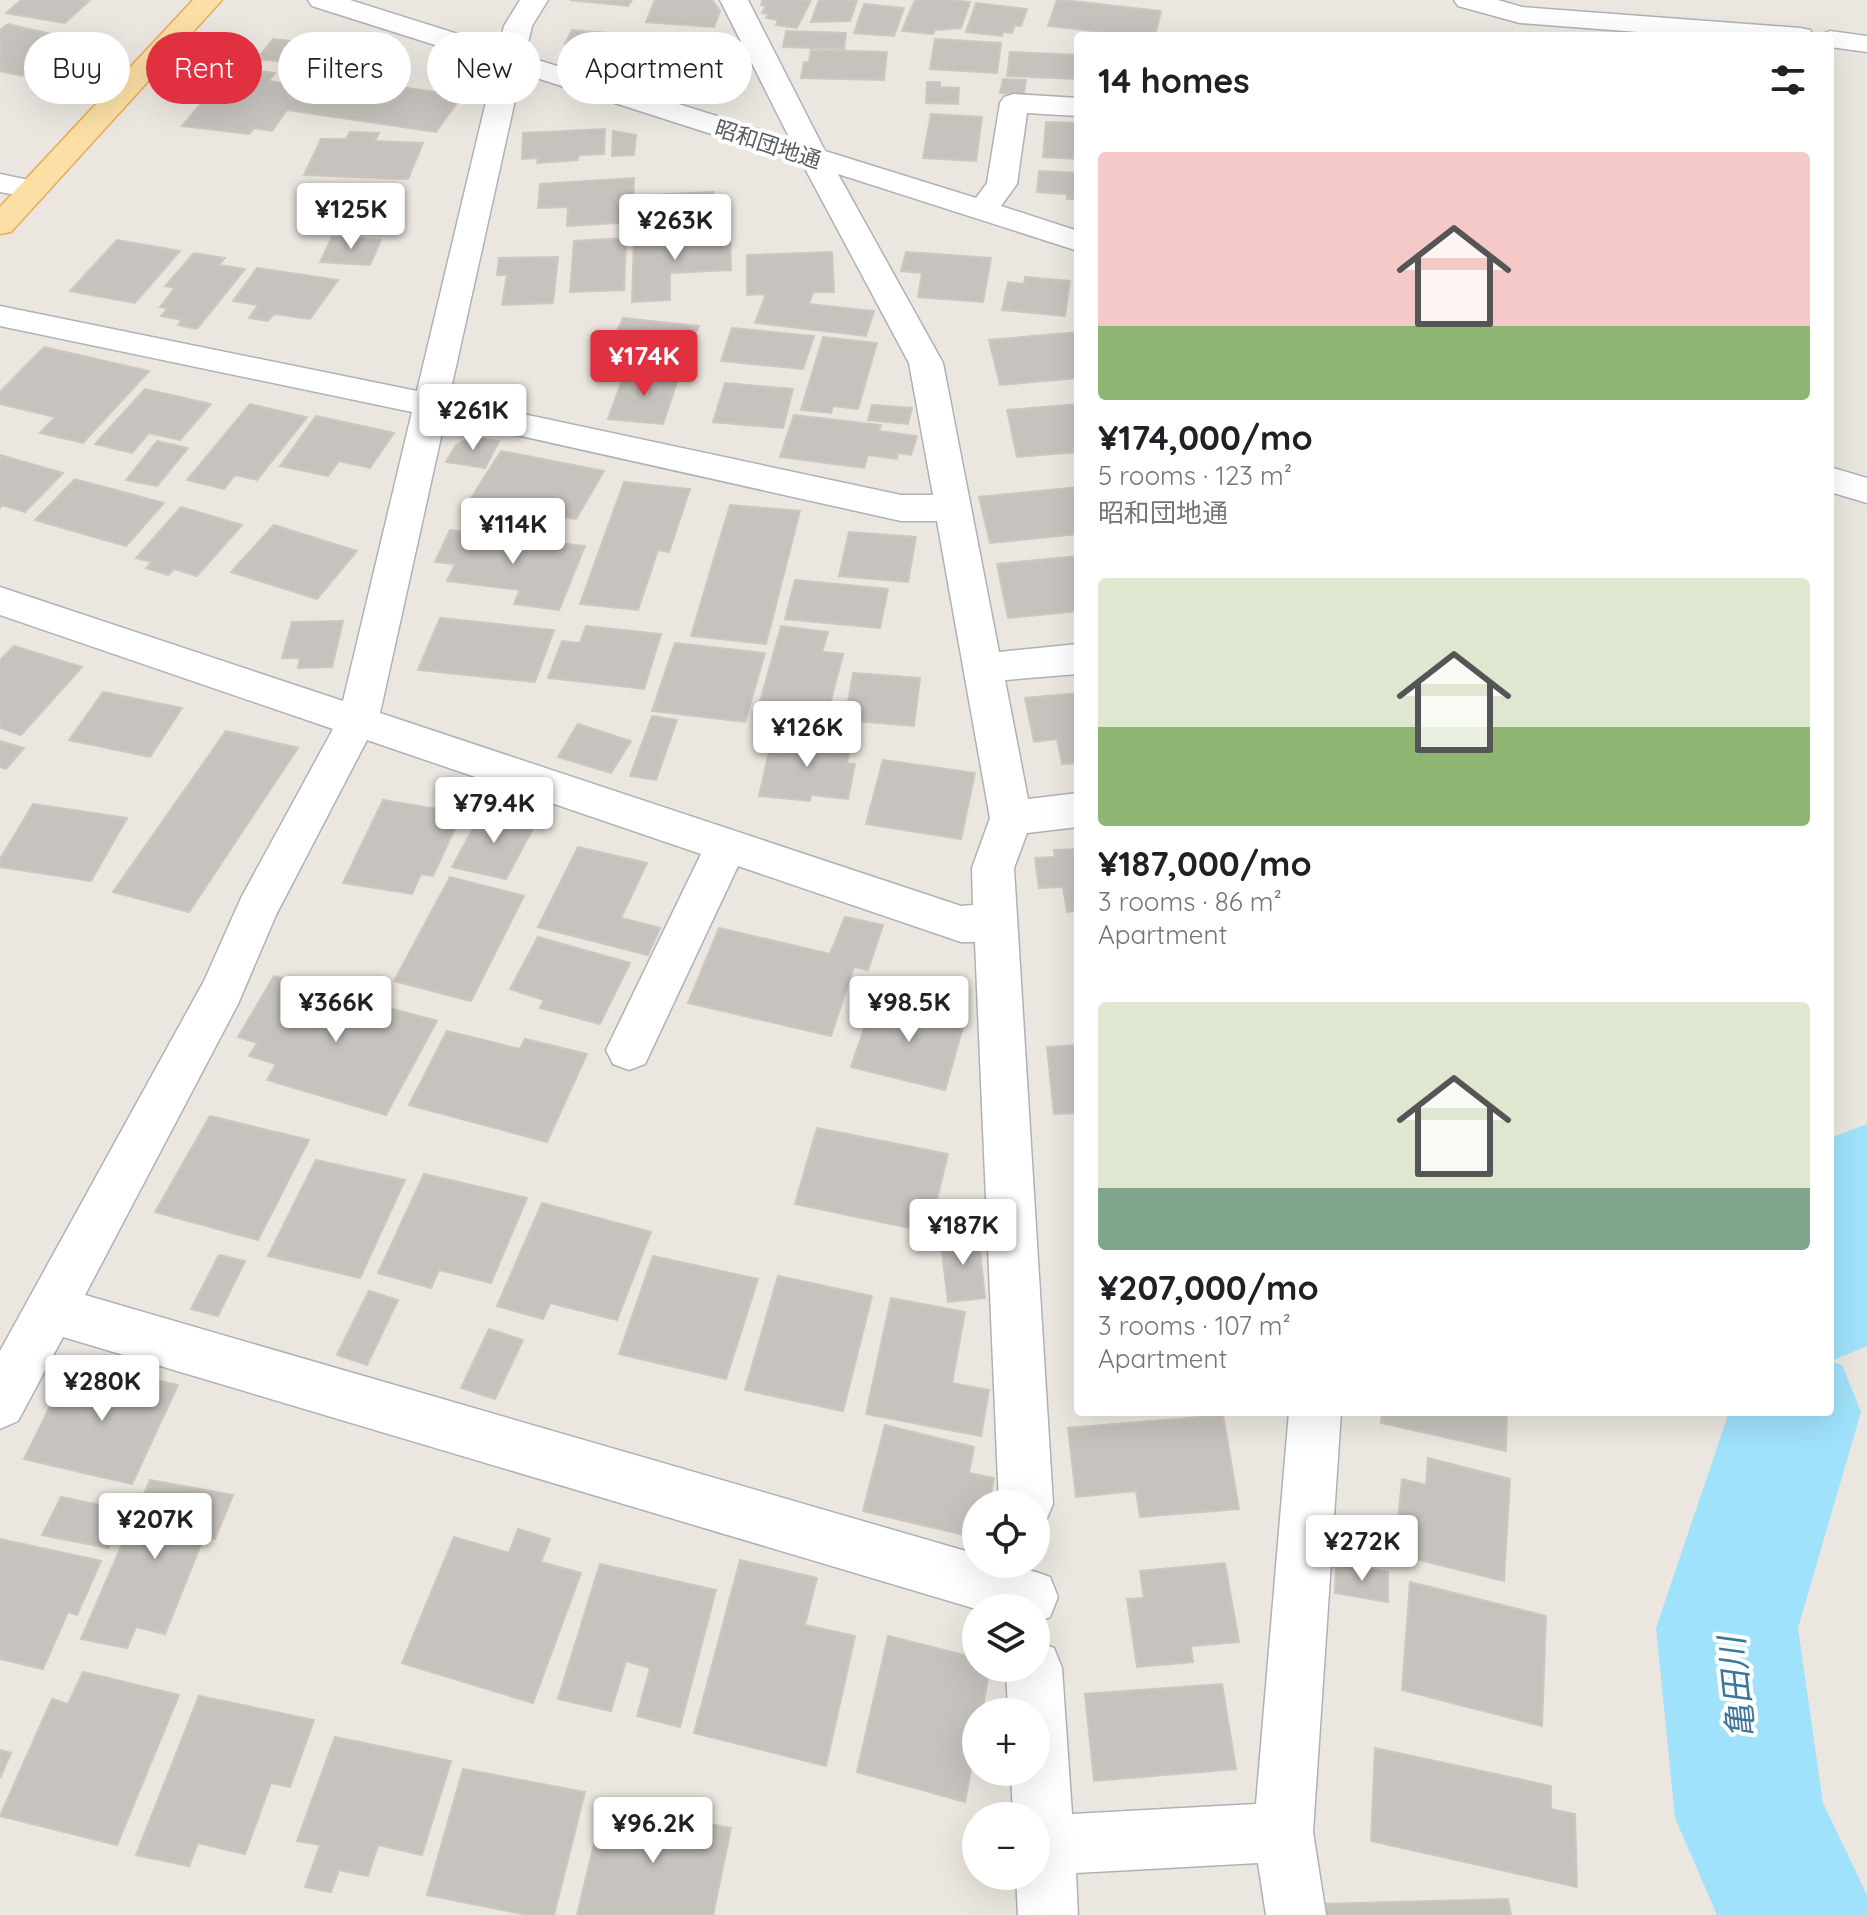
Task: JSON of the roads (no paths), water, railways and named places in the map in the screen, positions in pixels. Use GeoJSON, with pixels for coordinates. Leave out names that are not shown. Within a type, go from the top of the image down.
{"type":"FeatureCollection","features":[{"type":"Feature","properties":{"kind":"main road"},"geometry":{"type":"LineString","coordinates":[[0,225],[208,0]]}},
{"type":"Feature","properties":{"kind":"street","name":"昭和団地通"},"geometry":{"type":"LineString","coordinates":[[322,0],[427,35]]}},
{"type":"Feature","properties":{"kind":"street"},"geometry":{"type":"LineString","coordinates":[[517,32],[534,0]]}},
{"type":"Feature","properties":{"kind":"street"},"geometry":{"type":"LineString","coordinates":[[734,0],[814,158],[926,363],[1011,818],[993,868],[1025,1490]]}},
{"type":"Feature","properties":{"kind":"street"},"geometry":{"type":"LineString","coordinates":[[1468,0],[1520,15],[1747,32]]}},
{"type":"Feature","properties":{"kind":"street"},"geometry":{"type":"LineString","coordinates":[[1834,40],[1867,44]]}},
{"type":"Feature","properties":{"kind":"street","name":"昭和団地通"},"geometry":{"type":"LineString","coordinates":[[541,72],[1074,240]]}},
{"type":"Feature","properties":{"kind":"street"},"geometry":{"type":"LineString","coordinates":[[983,210],[1002,184],[1014,103],[1074,107]]}},
{"type":"Feature","properties":{"kind":"street"},"geometry":{"type":"LineString","coordinates":[[0,1403],[222,990],[256,911],[358,720],[500,104]]}},
{"type":"Feature","properties":{"kind":"street"},"geometry":{"type":"LineString","coordinates":[[0,183],[33,189]]}},
{"type":"Feature","properties":{"kind":"street"},"geometry":{"type":"LineString","coordinates":[[0,316],[431,405],[901,508],[951,508]]}},
{"type":"Feature","properties":{"kind":"street"},"geometry":{"type":"LineString","coordinates":[[1834,480],[1867,491]]}},
{"type":"Feature","properties":{"kind":"street"},"geometry":{"type":"LineString","coordinates":[[0,601],[961,924],[998,922]]}},
{"type":"Feature","properties":{"kind":"street"},"geometry":{"type":"LineString","coordinates":[[981,668],[1074,659]]}},
{"type":"Feature","properties":{"kind":"street"},"geometry":{"type":"LineString","coordinates":[[1011,818],[1074,810]]}},
{"type":"Feature","properties":{"kind":"street"},"geometry":{"type":"LineString","coordinates":[[629,1050],[727,844]]}},
{"type":"Feature","properties":{"kind":"street"},"geometry":{"type":"LineString","coordinates":[[50,1309],[1030,1590]]}},
{"type":"Feature","properties":{"kind":"street"},"geometry":{"type":"LineString","coordinates":[[1296,1915],[1283,1832],[1315,1416]]}},
{"type":"Feature","properties":{"kind":"street"},"geometry":{"type":"LineString","coordinates":[[1035,1682],[1042,1802]]}},
{"type":"Feature","properties":{"kind":"street"},"geometry":{"type":"LineString","coordinates":[[1050,1845],[1283,1832]]}},
{"type":"Feature","properties":{"kind":"street"},"geometry":{"type":"LineString","coordinates":[[1047,1890],[1048,1915]]}},
{"type":"Feature","properties":{"kind":"waterway","name":"亀田川"},"geometry":{"type":"LineString","coordinates":[[1834,1286],[1867,1181]]}},
{"type":"Feature","properties":{"kind":"waterway","name":"亀田川"},"geometry":{"type":"LineString","coordinates":[[1794,1416],[1727,1628],[1750,1818],[1798,1915]]}}]}
